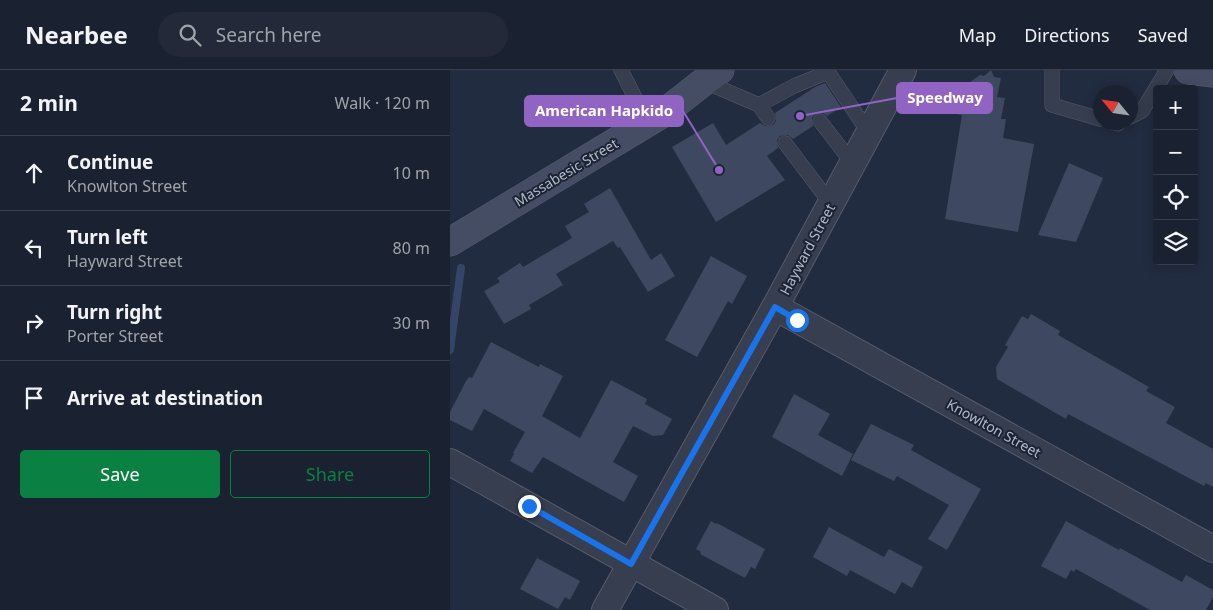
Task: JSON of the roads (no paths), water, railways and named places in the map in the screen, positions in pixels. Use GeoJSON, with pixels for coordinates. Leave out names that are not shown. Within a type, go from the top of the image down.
{"type":"FeatureCollection","features":[{"type":"Feature","properties":{"kind":"main road"},"geometry":{"type":"LineString","coordinates":[[1188,70],[1213,72]]}},
{"type":"Feature","properties":{"kind":"main road","name":"Massabesic Street"},"geometry":{"type":"LineString","coordinates":[[450,242],[648,122],[683,99],[710,74]]}},
{"type":"Feature","properties":{"kind":"street","name":"Hayward Street"},"geometry":{"type":"LineString","coordinates":[[606,610],[775,307],[904,70]]}},
{"type":"Feature","properties":{"kind":"street","name":"Knowlton Street"},"geometry":{"type":"LineString","coordinates":[[775,307],[1213,549]]}},
{"type":"Feature","properties":{"kind":"street"},"geometry":{"type":"LineString","coordinates":[[450,462],[715,610]]}},
{"type":"Feature","properties":{"kind":"lane"},"geometry":{"type":"LineString","coordinates":[[621,70],[648,122]]}},
{"type":"Feature","properties":{"kind":"lane"},"geometry":{"type":"LineString","coordinates":[[1052,70],[1052,105],[1093,117]]}},
{"type":"Feature","properties":{"kind":"lane"},"geometry":{"type":"LineString","coordinates":[[1138,113],[1142,111],[1166,70]]}},
{"type":"Feature","properties":{"kind":"lane"},"geometry":{"type":"LineString","coordinates":[[758,104],[798,90],[828,72],[869,133]]}},
{"type":"Feature","properties":{"kind":"lane"},"geometry":{"type":"LineString","coordinates":[[710,74],[758,104],[768,118]]}},
{"type":"Feature","properties":{"kind":"lane"},"geometry":{"type":"LineString","coordinates":[[820,121],[853,164]]}},
{"type":"Feature","properties":{"kind":"lane"},"geometry":{"type":"LineString","coordinates":[[786,144],[831,204]]}},
{"type":"Feature","properties":{"kind":"waterway"},"geometry":{"type":"LineString","coordinates":[[450,350],[461,268]]}},
{"type":"Feature","properties":{"kind":"place","name":"Speedway"},"geometry":{"type":"Point","coordinates":[800,116]}},
{"type":"Feature","properties":{"kind":"place","name":"American Hapkido"},"geometry":{"type":"Point","coordinates":[719,170]}}]}
